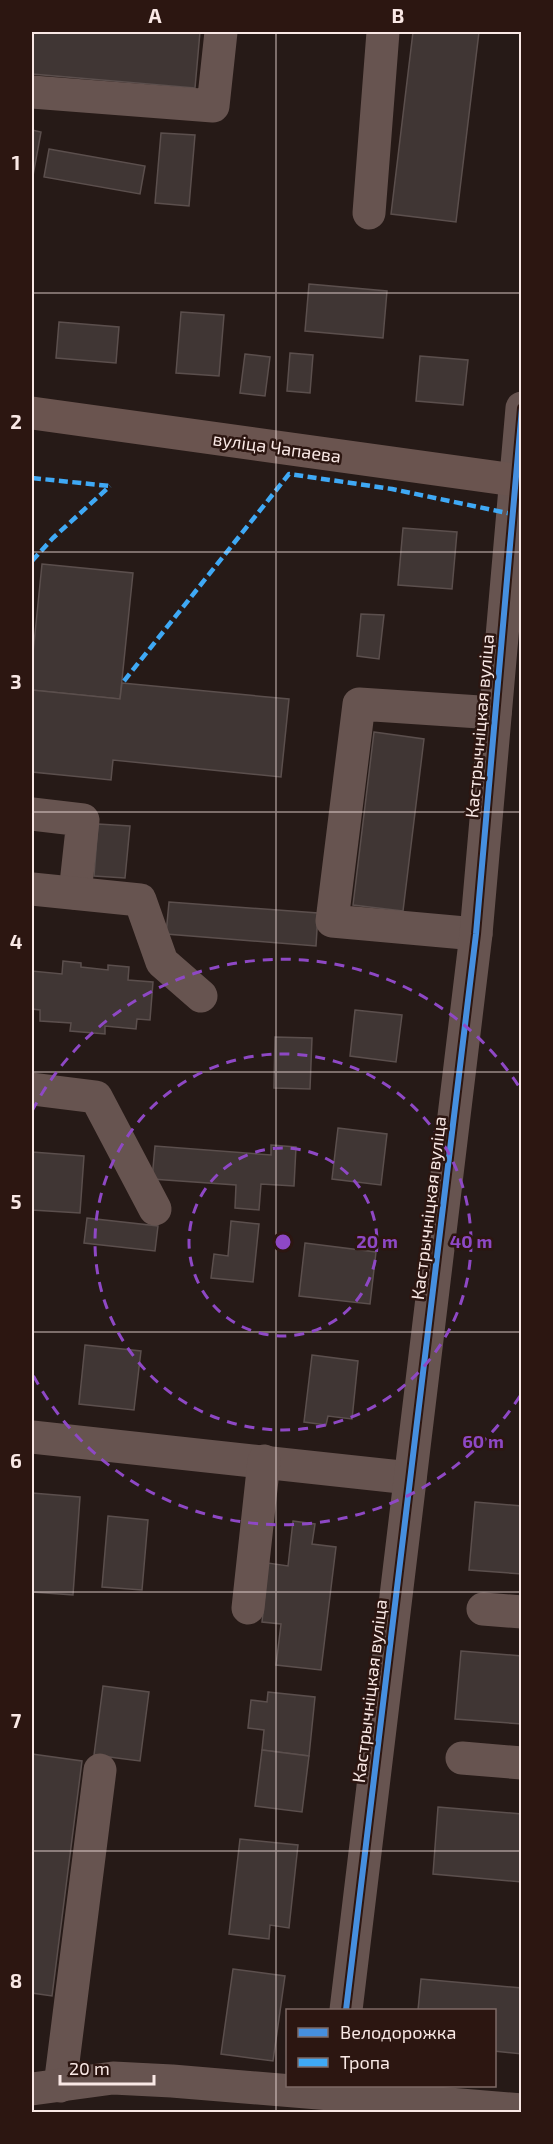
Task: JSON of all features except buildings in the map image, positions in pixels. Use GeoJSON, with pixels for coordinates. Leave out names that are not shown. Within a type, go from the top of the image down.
{"type":"FeatureCollection","features":[{"type":"Feature","properties":{"kind":"main road","name":"вуліца Чапаева"},"geometry":{"type":"LineString","coordinates":[[32,413],[518,481]]}},
{"type":"Feature","properties":{"kind":"street"},"geometry":{"type":"LineString","coordinates":[[32,92],[213,106],[220,32]]}},
{"type":"Feature","properties":{"kind":"street"},"geometry":{"type":"LineString","coordinates":[[369,213],[383,32]]}},
{"type":"Feature","properties":{"kind":"street","name":"Кастрычніцкая вуліца"},"geometry":{"type":"LineString","coordinates":[[346,2009],[476,934],[518,481],[522,408]]}},
{"type":"Feature","properties":{"kind":"street"},"geometry":{"type":"LineString","coordinates":[[476,934],[332,921],[359,704],[495,713]]}},
{"type":"Feature","properties":{"kind":"street"},"geometry":{"type":"LineString","coordinates":[[32,814],[83,820],[75,893]]}},
{"type":"Feature","properties":{"kind":"street"},"geometry":{"type":"LineString","coordinates":[[32,889],[140,900],[162,962],[201,996]]}},
{"type":"Feature","properties":{"kind":"street"},"geometry":{"type":"LineString","coordinates":[[32,1089],[96,1097],[155,1209]]}},
{"type":"Feature","properties":{"kind":"street"},"geometry":{"type":"LineString","coordinates":[[32,1437],[411,1478]]}},
{"type":"Feature","properties":{"kind":"street"},"geometry":{"type":"LineString","coordinates":[[248,1608],[264,1461]]}},
{"type":"Feature","properties":{"kind":"street"},"geometry":{"type":"LineString","coordinates":[[483,1609],[522,1612]]}},
{"type":"Feature","properties":{"kind":"street"},"geometry":{"type":"LineString","coordinates":[[462,1758],[522,1763]]}},
{"type":"Feature","properties":{"kind":"street"},"geometry":{"type":"LineString","coordinates":[[100,1770],[46,2087],[112,2078],[172,2080],[336,2091],[522,2110]]}},
{"type":"Feature","properties":{"kind":"marked path"},"geometry":{"type":"LineString","coordinates":[[124,681],[289,474],[392,489],[512,514]]}},
{"type":"Feature","properties":{"kind":"marked path"},"geometry":{"type":"LineString","coordinates":[[32,478],[110,486]]}},
{"type":"Feature","properties":{"kind":"marked path"},"geometry":{"type":"LineString","coordinates":[[32,561],[53,538],[110,486]]}},
{"type":"Feature","properties":{"kind":"cycle path"},"geometry":{"type":"LineString","coordinates":[[346,2009],[476,934],[522,408]]}}]}
